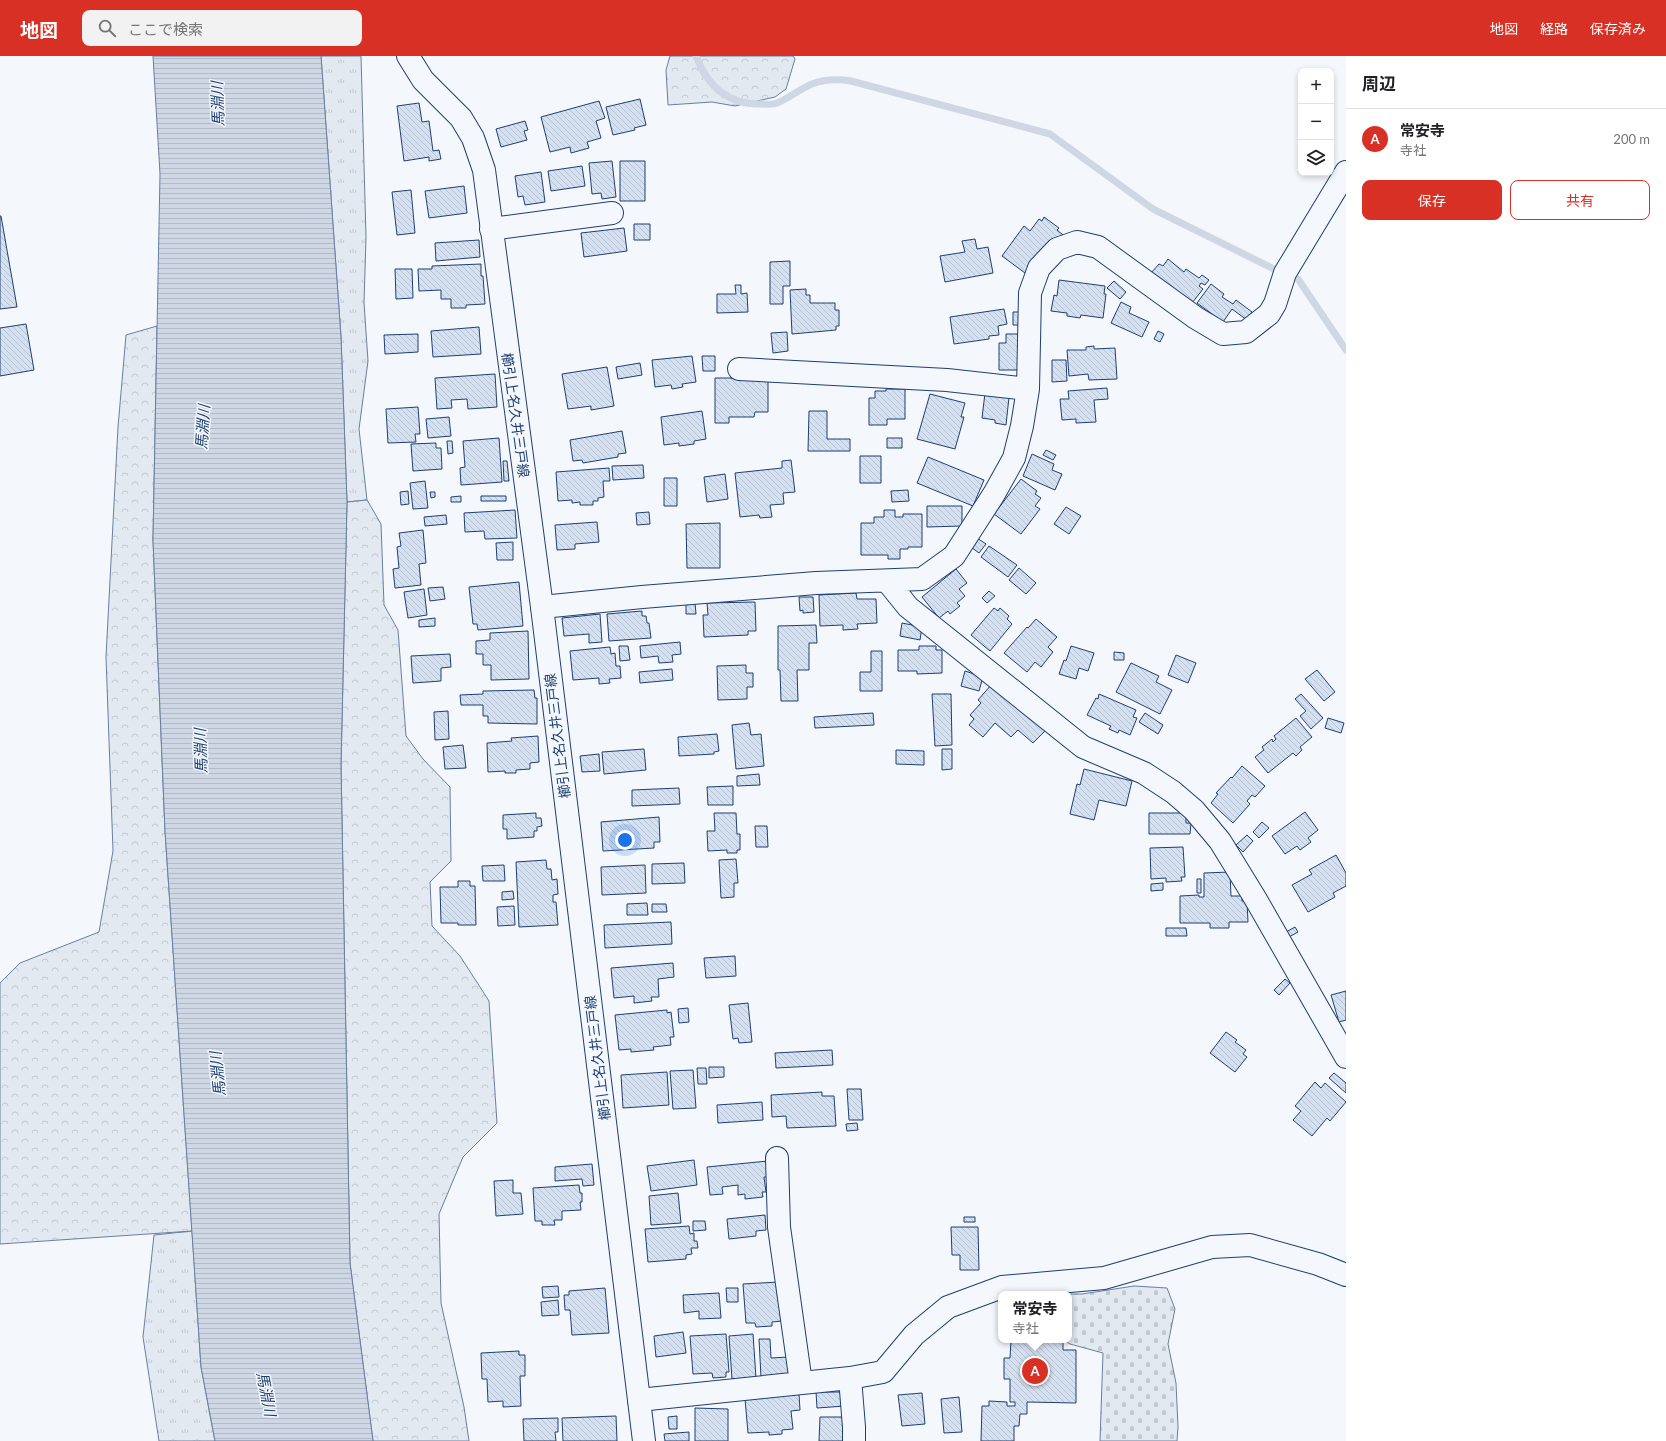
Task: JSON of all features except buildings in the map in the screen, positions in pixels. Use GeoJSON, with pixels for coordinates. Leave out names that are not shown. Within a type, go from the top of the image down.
{"type":"FeatureCollection","features":[{"type":"Feature","properties":{"kind":"street","name":"櫛引上名久井三戸線"},"geometry":{"type":"LineString","coordinates":[[408,56],[423,80],[461,118],[473,138],[484,170],[542,607],[644,1441]]}},
{"type":"Feature","properties":{"kind":"street"},"geometry":{"type":"LineString","coordinates":[[542,607],[650,596],[808,584],[922,579],[954,556],[994,494],[1014,458],[1022,426],[1028,388],[1030,294],[1039,268],[1057,249],[1077,242],[1098,247],[1196,318],[1223,334],[1246,332],[1269,314],[1275,304],[1285,274],[1346,172]]}},
{"type":"Feature","properties":{"kind":"street"},"geometry":{"type":"LineString","coordinates":[[492,229],[612,213]]}},
{"type":"Feature","properties":{"kind":"street"},"geometry":{"type":"LineString","coordinates":[[740,369],[947,380],[1028,388]]}},
{"type":"Feature","properties":{"kind":"street"},"geometry":{"type":"LineString","coordinates":[[886,581],[908,607],[1083,748],[1144,773],[1173,792],[1194,810],[1220,841],[1255,898],[1346,1057]]}},
{"type":"Feature","properties":{"kind":"street"},"geometry":{"type":"LineString","coordinates":[[777,1158],[779,1227],[801,1383]]}},
{"type":"Feature","properties":{"kind":"street"},"geometry":{"type":"LineString","coordinates":[[639,1400],[850,1378],[884,1372],[914,1335],[948,1307],[1002,1287],[1104,1278],[1212,1247],[1250,1245],[1318,1264],[1346,1275]]}},
{"type":"Feature","properties":{"kind":"street"},"geometry":{"type":"LineString","coordinates":[[850,1378],[854,1441]]}},
{"type":"Feature","properties":{"kind":"green space"},"geometry":{"type":"Polygon","coordinates":[[[321,56],[361,56],[366,237],[364,303],[368,361],[359,429],[367,500],[347,502],[341,337],[321,56]]]}},
{"type":"Feature","properties":{"kind":"green space"},"geometry":{"type":"Polygon","coordinates":[[[670,56],[793,56],[795,59],[786,89],[775,97],[735,106],[712,102],[668,105],[666,70],[670,56]]]}},
{"type":"Feature","properties":{"kind":"green space"},"geometry":{"type":"Polygon","coordinates":[[[157,326],[153,540],[165,831],[192,1231],[0,1244],[0,983],[20,963],[99,932],[113,851],[106,657],[118,427],[126,335],[157,326]]]}},
{"type":"Feature","properties":{"kind":"green space"},"geometry":{"type":"Polygon","coordinates":[[[367,500],[381,524],[384,605],[398,630],[406,736],[423,759],[450,787],[451,861],[430,882],[432,926],[460,956],[489,1001],[497,1123],[463,1157],[439,1214],[441,1303],[464,1407],[469,1441],[373,1441],[350,1263],[341,765],[347,502],[367,500]]]}},
{"type":"Feature","properties":{"kind":"green space"},"geometry":{"type":"Polygon","coordinates":[[[192,1231],[201,1367],[215,1441],[159,1441],[143,1337],[154,1235],[192,1231]]]}},
{"type":"Feature","properties":{"kind":"green space"},"geometry":{"type":"Polygon","coordinates":[[[1134,1286],[1167,1288],[1175,1309],[1168,1344],[1176,1383],[1178,1427],[1177,1441],[1100,1441],[1103,1353],[1068,1343],[1072,1343],[1072,1294],[1082,1294],[1134,1286]]]}},
{"type":"Feature","properties":{"kind":"water","name":"馬淵川"},"geometry":{"type":"Polygon","coordinates":[[[153,56],[321,56],[341,337],[347,502],[341,765],[350,1263],[373,1441],[215,1441],[201,1367],[165,831],[153,540],[160,174],[153,56]]]}},
{"type":"Feature","properties":{"kind":"waterway"},"geometry":{"type":"LineString","coordinates":[[696,56],[706,76],[712,84],[719,91],[737,101],[747,103],[775,104],[817,82],[846,80],[1050,134],[1153,209],[1278,271],[1298,279],[1346,350]]}},
{"type":"Feature","properties":{"kind":"place","name":"常安寺"},"geometry":{"type":"Point","coordinates":[1035,1371]}}]}
